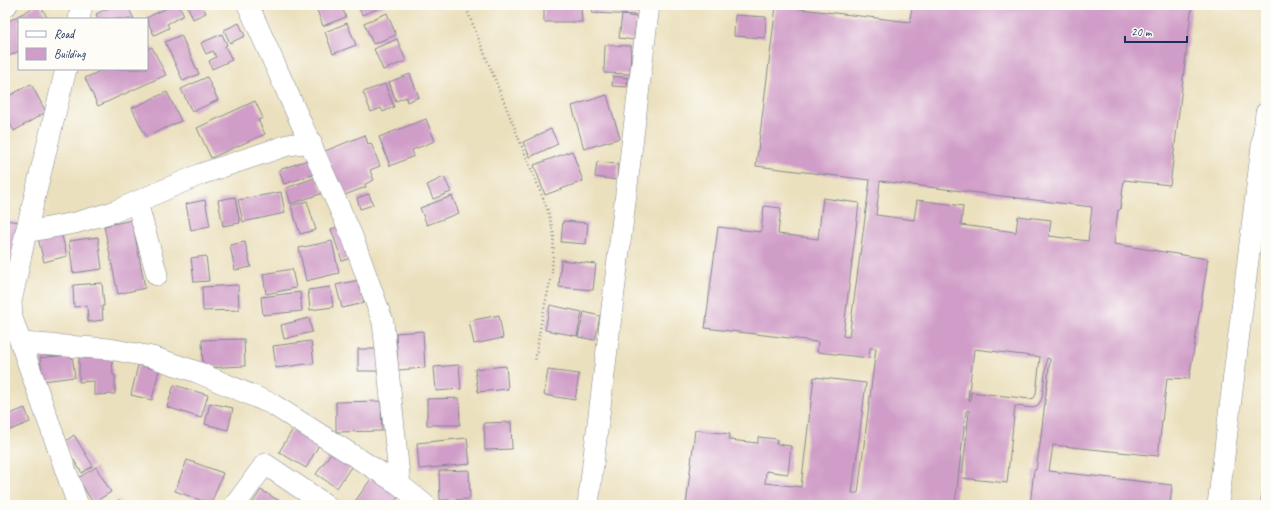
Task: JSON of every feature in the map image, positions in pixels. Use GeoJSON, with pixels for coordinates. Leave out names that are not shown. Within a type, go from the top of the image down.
{"type":"FeatureCollection","features":[{"type":"Feature","properties":{"kind":"street"},"geometry":{"type":"LineString","coordinates":[[79,18],[82,5]]}},
{"type":"Feature","properties":{"kind":"street"},"geometry":{"type":"LineString","coordinates":[[248,5],[311,142],[352,236],[383,322],[400,485]]}},
{"type":"Feature","properties":{"kind":"street"},"geometry":{"type":"LineString","coordinates":[[588,505],[649,5]]}},
{"type":"Feature","properties":{"kind":"street"},"geometry":{"type":"LineString","coordinates":[[66,70],[26,232],[9,315],[21,343],[70,502]]}},
{"type":"Feature","properties":{"kind":"street"},"geometry":{"type":"LineString","coordinates":[[1218,505],[1266,113]]}},
{"type":"Feature","properties":{"kind":"street"},"geometry":{"type":"LineString","coordinates":[[26,232],[75,223],[113,212],[201,174],[288,145],[311,142]]}},
{"type":"Feature","properties":{"kind":"street"},"geometry":{"type":"LineString","coordinates":[[137,202],[157,276]]}},
{"type":"Feature","properties":{"kind":"street"},"geometry":{"type":"LineString","coordinates":[[21,343],[110,349],[152,357],[197,372],[272,404],[322,434],[400,485],[425,505]]}},
{"type":"Feature","properties":{"kind":"street"},"geometry":{"type":"LineString","coordinates":[[235,505],[265,464],[326,505]]}},
{"type":"Feature","properties":{"kind":"path"},"geometry":{"type":"LineString","coordinates":[[465,5],[548,211],[554,235],[552,273],[541,323],[535,362]]}},
{"type":"Feature","properties":{"kind":"building"},"geometry":{"type":"Polygon","coordinates":[[[38,5],[40,5],[47,18],[18,18],[18,52],[5,58],[5,23],[38,5]]]}},
{"type":"Feature","properties":{"kind":"building"},"geometry":{"type":"Polygon","coordinates":[[[115,5],[127,5],[134,18],[98,18],[96,14],[115,5]]]}},
{"type":"Feature","properties":{"kind":"building"},"geometry":{"type":"Polygon","coordinates":[[[173,5],[179,5],[184,15],[167,24],[169,28],[154,35],[148,22],[148,18],[146,18],[173,5]]]}},
{"type":"Feature","properties":{"kind":"building"},"geometry":{"type":"Polygon","coordinates":[[[187,5],[202,5],[206,13],[193,19],[187,5]]]}},
{"type":"Feature","properties":{"kind":"building"},"geometry":{"type":"Polygon","coordinates":[[[315,5],[341,5],[346,17],[323,26],[315,5]]]}},
{"type":"Feature","properties":{"kind":"building"},"geometry":{"type":"Polygon","coordinates":[[[358,5],[387,5],[362,15],[358,5]]]}},
{"type":"Feature","properties":{"kind":"building"},"geometry":{"type":"Polygon","coordinates":[[[544,5],[581,5],[582,22],[544,22],[544,5]]]}},
{"type":"Feature","properties":{"kind":"building"},"geometry":{"type":"Polygon","coordinates":[[[593,5],[639,5],[638,15],[592,13],[593,5]]]}},
{"type":"Feature","properties":{"kind":"building"},"geometry":{"type":"Polygon","coordinates":[[[912,5],[1192,5],[1170,185],[1124,180],[1120,210],[1118,210],[1114,244],[1208,259],[1189,379],[1167,378],[1158,456],[1053,445],[1049,471],[1172,485],[1170,505],[1030,505],[1034,470],[1036,470],[1040,444],[1050,359],[1047,358],[1042,398],[1039,404],[1033,408],[1015,406],[1007,483],[962,478],[969,411],[966,411],[955,505],[686,505],[695,430],[730,434],[729,440],[758,443],[758,437],[777,439],[776,444],[791,446],[788,474],[766,471],[765,483],[801,487],[814,377],[866,383],[852,493],[858,493],[876,348],[870,348],[869,358],[817,352],[818,342],[705,328],[718,227],[761,232],[764,206],[781,208],[778,234],[818,239],[823,198],[859,203],[843,336],[849,337],[870,180],[756,166],[776,6],[910,22],[912,5]],[[880,181],[876,215],[914,220],[917,200],[963,206],[961,225],[1016,232],[1018,216],[1051,220],[1049,236],[1088,241],[1092,207],[880,181]],[[974,349],[968,400],[970,401],[971,392],[1030,399],[1034,398],[1036,394],[1040,357],[974,349]]]}},
{"type":"Feature","properties":{"kind":"building"},"geometry":{"type":"Polygon","coordinates":[[[387,13],[396,35],[373,44],[364,23],[387,13]]]}},
{"type":"Feature","properties":{"kind":"building"},"geometry":{"type":"Polygon","coordinates":[[[622,15],[637,17],[634,40],[619,38],[622,15]]]}},
{"type":"Feature","properties":{"kind":"building"},"geometry":{"type":"Polygon","coordinates":[[[735,15],[766,17],[765,38],[734,36],[735,15]]]}},
{"type":"Feature","properties":{"kind":"building"},"geometry":{"type":"Polygon","coordinates":[[[239,23],[245,36],[230,43],[224,30],[239,23]]]}},
{"type":"Feature","properties":{"kind":"building"},"geometry":{"type":"Polygon","coordinates":[[[347,23],[356,45],[333,54],[325,32],[347,23]]]}},
{"type":"Feature","properties":{"kind":"building"},"geometry":{"type":"Polygon","coordinates":[[[222,34],[227,45],[225,46],[232,60],[212,69],[209,61],[216,57],[213,51],[206,54],[201,43],[222,34]]]}},
{"type":"Feature","properties":{"kind":"building"},"geometry":{"type":"Polygon","coordinates":[[[181,35],[199,74],[183,81],[165,42],[181,35]]]}},
{"type":"Feature","properties":{"kind":"building"},"geometry":{"type":"Polygon","coordinates":[[[397,39],[406,61],[383,70],[374,49],[397,39]]]}},
{"type":"Feature","properties":{"kind":"building"},"geometry":{"type":"Polygon","coordinates":[[[605,45],[631,46],[630,74],[604,73],[605,45]]]}},
{"type":"Feature","properties":{"kind":"building"},"geometry":{"type":"Polygon","coordinates":[[[152,47],[166,75],[98,106],[85,78],[102,70],[148,70],[148,49],[152,47]]]}},
{"type":"Feature","properties":{"kind":"building"},"geometry":{"type":"Polygon","coordinates":[[[410,74],[419,97],[407,102],[406,97],[396,101],[389,82],[410,74]]]}},
{"type":"Feature","properties":{"kind":"building"},"geometry":{"type":"Polygon","coordinates":[[[613,76],[628,78],[627,87],[612,86],[613,76]]]}},
{"type":"Feature","properties":{"kind":"building"},"geometry":{"type":"Polygon","coordinates":[[[207,77],[218,100],[192,112],[181,89],[207,77]]]}},
{"type":"Feature","properties":{"kind":"building"},"geometry":{"type":"Polygon","coordinates":[[[31,84],[46,112],[14,131],[5,115],[5,98],[31,84]]]}},
{"type":"Feature","properties":{"kind":"building"},"geometry":{"type":"Polygon","coordinates":[[[385,84],[394,107],[383,112],[381,108],[371,112],[363,92],[385,84]]]}},
{"type":"Feature","properties":{"kind":"building"},"geometry":{"type":"Polygon","coordinates":[[[167,92],[181,121],[146,137],[132,108],[167,92]]]}},
{"type":"Feature","properties":{"kind":"building"},"geometry":{"type":"Polygon","coordinates":[[[607,95],[620,138],[584,149],[572,106],[607,95]]]}},
{"type":"Feature","properties":{"kind":"building"},"geometry":{"type":"Polygon","coordinates":[[[255,101],[263,118],[258,120],[265,134],[211,158],[197,128],[255,101]]]}},
{"type":"Feature","properties":{"kind":"building"},"geometry":{"type":"Polygon","coordinates":[[[426,119],[435,141],[412,150],[414,156],[390,166],[379,137],[426,119]]]}},
{"type":"Feature","properties":{"kind":"building"},"geometry":{"type":"Polygon","coordinates":[[[551,129],[558,144],[530,157],[523,142],[551,129]]]}},
{"type":"Feature","properties":{"kind":"building"},"geometry":{"type":"Polygon","coordinates":[[[365,135],[368,144],[371,143],[380,166],[370,170],[374,180],[365,184],[366,187],[342,196],[325,151],[365,135]]]}},
{"type":"Feature","properties":{"kind":"building"},"geometry":{"type":"Polygon","coordinates":[[[572,151],[583,181],[545,195],[534,165],[572,151]]]}},
{"type":"Feature","properties":{"kind":"building"},"geometry":{"type":"Polygon","coordinates":[[[310,159],[315,174],[284,184],[279,170],[310,159]]]}},
{"type":"Feature","properties":{"kind":"building"},"geometry":{"type":"Polygon","coordinates":[[[597,162],[618,164],[617,180],[595,177],[597,162]]]}},
{"type":"Feature","properties":{"kind":"building"},"geometry":{"type":"Polygon","coordinates":[[[317,177],[323,193],[291,204],[286,188],[317,177]]]}},
{"type":"Feature","properties":{"kind":"building"},"geometry":{"type":"Polygon","coordinates":[[[444,177],[451,192],[433,199],[427,185],[444,177]]]}},
{"type":"Feature","properties":{"kind":"building"},"geometry":{"type":"Polygon","coordinates":[[[281,192],[285,213],[243,222],[238,200],[281,192]]]}},
{"type":"Feature","properties":{"kind":"building"},"geometry":{"type":"Polygon","coordinates":[[[369,194],[373,205],[360,209],[357,198],[369,194]]]}},
{"type":"Feature","properties":{"kind":"building"},"geometry":{"type":"Polygon","coordinates":[[[452,196],[459,213],[427,225],[420,208],[452,196]]]}},
{"type":"Feature","properties":{"kind":"building"},"geometry":{"type":"Polygon","coordinates":[[[235,197],[240,223],[223,226],[218,200],[235,197]]]}},
{"type":"Feature","properties":{"kind":"building"},"geometry":{"type":"Polygon","coordinates":[[[205,200],[210,226],[191,230],[186,204],[205,200]]]}},
{"type":"Feature","properties":{"kind":"building"},"geometry":{"type":"Polygon","coordinates":[[[307,201],[316,230],[300,234],[291,206],[307,201]]]}},
{"type":"Feature","properties":{"kind":"building"},"geometry":{"type":"Polygon","coordinates":[[[5,220],[19,222],[5,282],[5,220]]]}},
{"type":"Feature","properties":{"kind":"building"},"geometry":{"type":"Polygon","coordinates":[[[132,220],[145,288],[118,294],[104,226],[132,220]]]}},
{"type":"Feature","properties":{"kind":"building"},"geometry":{"type":"Polygon","coordinates":[[[563,221],[588,223],[586,244],[561,242],[563,221]]]}},
{"type":"Feature","properties":{"kind":"building"},"geometry":{"type":"Polygon","coordinates":[[[341,226],[351,258],[342,261],[331,229],[341,226]]]}},
{"type":"Feature","properties":{"kind":"building"},"geometry":{"type":"Polygon","coordinates":[[[61,232],[67,256],[44,262],[38,238],[61,232]]]}},
{"type":"Feature","properties":{"kind":"building"},"geometry":{"type":"Polygon","coordinates":[[[98,237],[102,269],[73,273],[69,241],[98,237]]]}},
{"type":"Feature","properties":{"kind":"building"},"geometry":{"type":"Polygon","coordinates":[[[332,241],[339,273],[306,281],[299,248],[332,241]]]}},
{"type":"Feature","properties":{"kind":"building"},"geometry":{"type":"Polygon","coordinates":[[[245,242],[251,267],[235,270],[230,245],[245,242]]]}},
{"type":"Feature","properties":{"kind":"building"},"geometry":{"type":"Polygon","coordinates":[[[206,256],[209,281],[194,282],[191,258],[206,256]]]}},
{"type":"Feature","properties":{"kind":"building"},"geometry":{"type":"Polygon","coordinates":[[[561,260],[596,264],[593,290],[559,287],[561,260]]]}},
{"type":"Feature","properties":{"kind":"building"},"geometry":{"type":"Polygon","coordinates":[[[292,269],[296,288],[266,294],[263,274],[292,269]]]}},
{"type":"Feature","properties":{"kind":"building"},"geometry":{"type":"Polygon","coordinates":[[[359,280],[364,303],[342,308],[336,285],[359,280]]]}},
{"type":"Feature","properties":{"kind":"building"},"geometry":{"type":"Polygon","coordinates":[[[102,283],[104,306],[102,306],[103,320],[88,322],[87,306],[74,307],[73,285],[102,283]]]}},
{"type":"Feature","properties":{"kind":"building"},"geometry":{"type":"Polygon","coordinates":[[[238,285],[239,310],[203,311],[202,287],[238,285]]]}},
{"type":"Feature","properties":{"kind":"building"},"geometry":{"type":"Polygon","coordinates":[[[330,287],[333,307],[310,310],[308,290],[330,287]]]}},
{"type":"Feature","properties":{"kind":"building"},"geometry":{"type":"Polygon","coordinates":[[[300,292],[302,311],[263,315],[261,297],[300,292]]]}},
{"type":"Feature","properties":{"kind":"building"},"geometry":{"type":"Polygon","coordinates":[[[550,305],[582,312],[577,336],[545,330],[550,305]]]}},
{"type":"Feature","properties":{"kind":"building"},"geometry":{"type":"Polygon","coordinates":[[[584,312],[600,316],[595,340],[578,337],[584,312]]]}},
{"type":"Feature","properties":{"kind":"building"},"geometry":{"type":"Polygon","coordinates":[[[499,315],[503,338],[474,344],[469,321],[499,315]]]}},
{"type":"Feature","properties":{"kind":"building"},"geometry":{"type":"Polygon","coordinates":[[[309,318],[312,332],[284,339],[281,325],[309,318]]]}},
{"type":"Feature","properties":{"kind":"building"},"geometry":{"type":"Polygon","coordinates":[[[423,331],[425,368],[398,370],[396,333],[423,331]]]}},
{"type":"Feature","properties":{"kind":"building"},"geometry":{"type":"Polygon","coordinates":[[[244,339],[245,366],[203,368],[202,340],[244,339]]]}},
{"type":"Feature","properties":{"kind":"building"},"geometry":{"type":"Polygon","coordinates":[[[311,341],[314,363],[276,368],[273,346],[311,341]]]}},
{"type":"Feature","properties":{"kind":"building"},"geometry":{"type":"Polygon","coordinates":[[[358,349],[380,349],[380,371],[358,371],[358,349]]]}},
{"type":"Feature","properties":{"kind":"building"},"geometry":{"type":"Polygon","coordinates":[[[72,354],[75,377],[43,381],[40,358],[72,354]]]}},
{"type":"Feature","properties":{"kind":"building"},"geometry":{"type":"Polygon","coordinates":[[[112,357],[113,375],[115,375],[115,394],[94,395],[94,381],[79,382],[79,358],[112,357]]]}},
{"type":"Feature","properties":{"kind":"building"},"geometry":{"type":"Polygon","coordinates":[[[138,365],[159,370],[152,400],[131,395],[138,365]]]}},
{"type":"Feature","properties":{"kind":"building"},"geometry":{"type":"Polygon","coordinates":[[[459,365],[461,389],[436,391],[434,367],[459,365]]]}},
{"type":"Feature","properties":{"kind":"building"},"geometry":{"type":"Polygon","coordinates":[[[506,366],[508,389],[478,392],[475,369],[506,366]]]}},
{"type":"Feature","properties":{"kind":"building"},"geometry":{"type":"Polygon","coordinates":[[[548,370],[579,374],[575,400],[544,395],[548,370]]]}},
{"type":"Feature","properties":{"kind":"building"},"geometry":{"type":"Polygon","coordinates":[[[174,385],[208,395],[201,418],[167,407],[174,385]]]}},
{"type":"Feature","properties":{"kind":"building"},"geometry":{"type":"Polygon","coordinates":[[[459,398],[460,425],[427,425],[427,399],[459,398]]]}},
{"type":"Feature","properties":{"kind":"building"},"geometry":{"type":"Polygon","coordinates":[[[381,401],[382,431],[336,432],[336,402],[381,401]]]}},
{"type":"Feature","properties":{"kind":"building"},"geometry":{"type":"Polygon","coordinates":[[[210,403],[233,408],[228,430],[205,424],[210,403]]]}},
{"type":"Feature","properties":{"kind":"building"},"geometry":{"type":"Polygon","coordinates":[[[25,408],[30,422],[5,432],[5,416],[25,408]]]}},
{"type":"Feature","properties":{"kind":"building"},"geometry":{"type":"Polygon","coordinates":[[[511,422],[512,449],[485,450],[484,423],[511,422]]]}},
{"type":"Feature","properties":{"kind":"building"},"geometry":{"type":"Polygon","coordinates":[[[293,429],[319,445],[306,468],[279,452],[293,429]]]}},
{"type":"Feature","properties":{"kind":"building"},"geometry":{"type":"Polygon","coordinates":[[[74,435],[93,466],[82,473],[63,443],[74,435]]]}},
{"type":"Feature","properties":{"kind":"building"},"geometry":{"type":"Polygon","coordinates":[[[467,438],[470,464],[419,469],[417,443],[467,438]]]}},
{"type":"Feature","properties":{"kind":"building"},"geometry":{"type":"Polygon","coordinates":[[[333,450],[353,464],[337,488],[316,474],[333,450]]]}},
{"type":"Feature","properties":{"kind":"building"},"geometry":{"type":"Polygon","coordinates":[[[187,460],[223,473],[211,504],[175,491],[187,460]]]}},
{"type":"Feature","properties":{"kind":"building"},"geometry":{"type":"Polygon","coordinates":[[[96,467],[111,492],[93,503],[78,478],[96,467]]]}},
{"type":"Feature","properties":{"kind":"building"},"geometry":{"type":"Polygon","coordinates":[[[469,470],[470,499],[440,500],[439,471],[469,470]]]}},
{"type":"Feature","properties":{"kind":"building"},"geometry":{"type":"Polygon","coordinates":[[[373,476],[400,495],[392,505],[363,505],[356,500],[373,476]]]}},
{"type":"Feature","properties":{"kind":"building"},"geometry":{"type":"Polygon","coordinates":[[[261,490],[281,502],[280,505],[251,505],[261,490]]]}},
{"type":"Feature","properties":{"kind":"building"},"geometry":{"type":"Polygon","coordinates":[[[119,500],[123,505],[111,505],[119,500]]]}},
{"type":"Feature","properties":{"kind":"railway"},"geometry":{"type":"LineString","coordinates":[[1262,505],[1266,471]]}}]}
